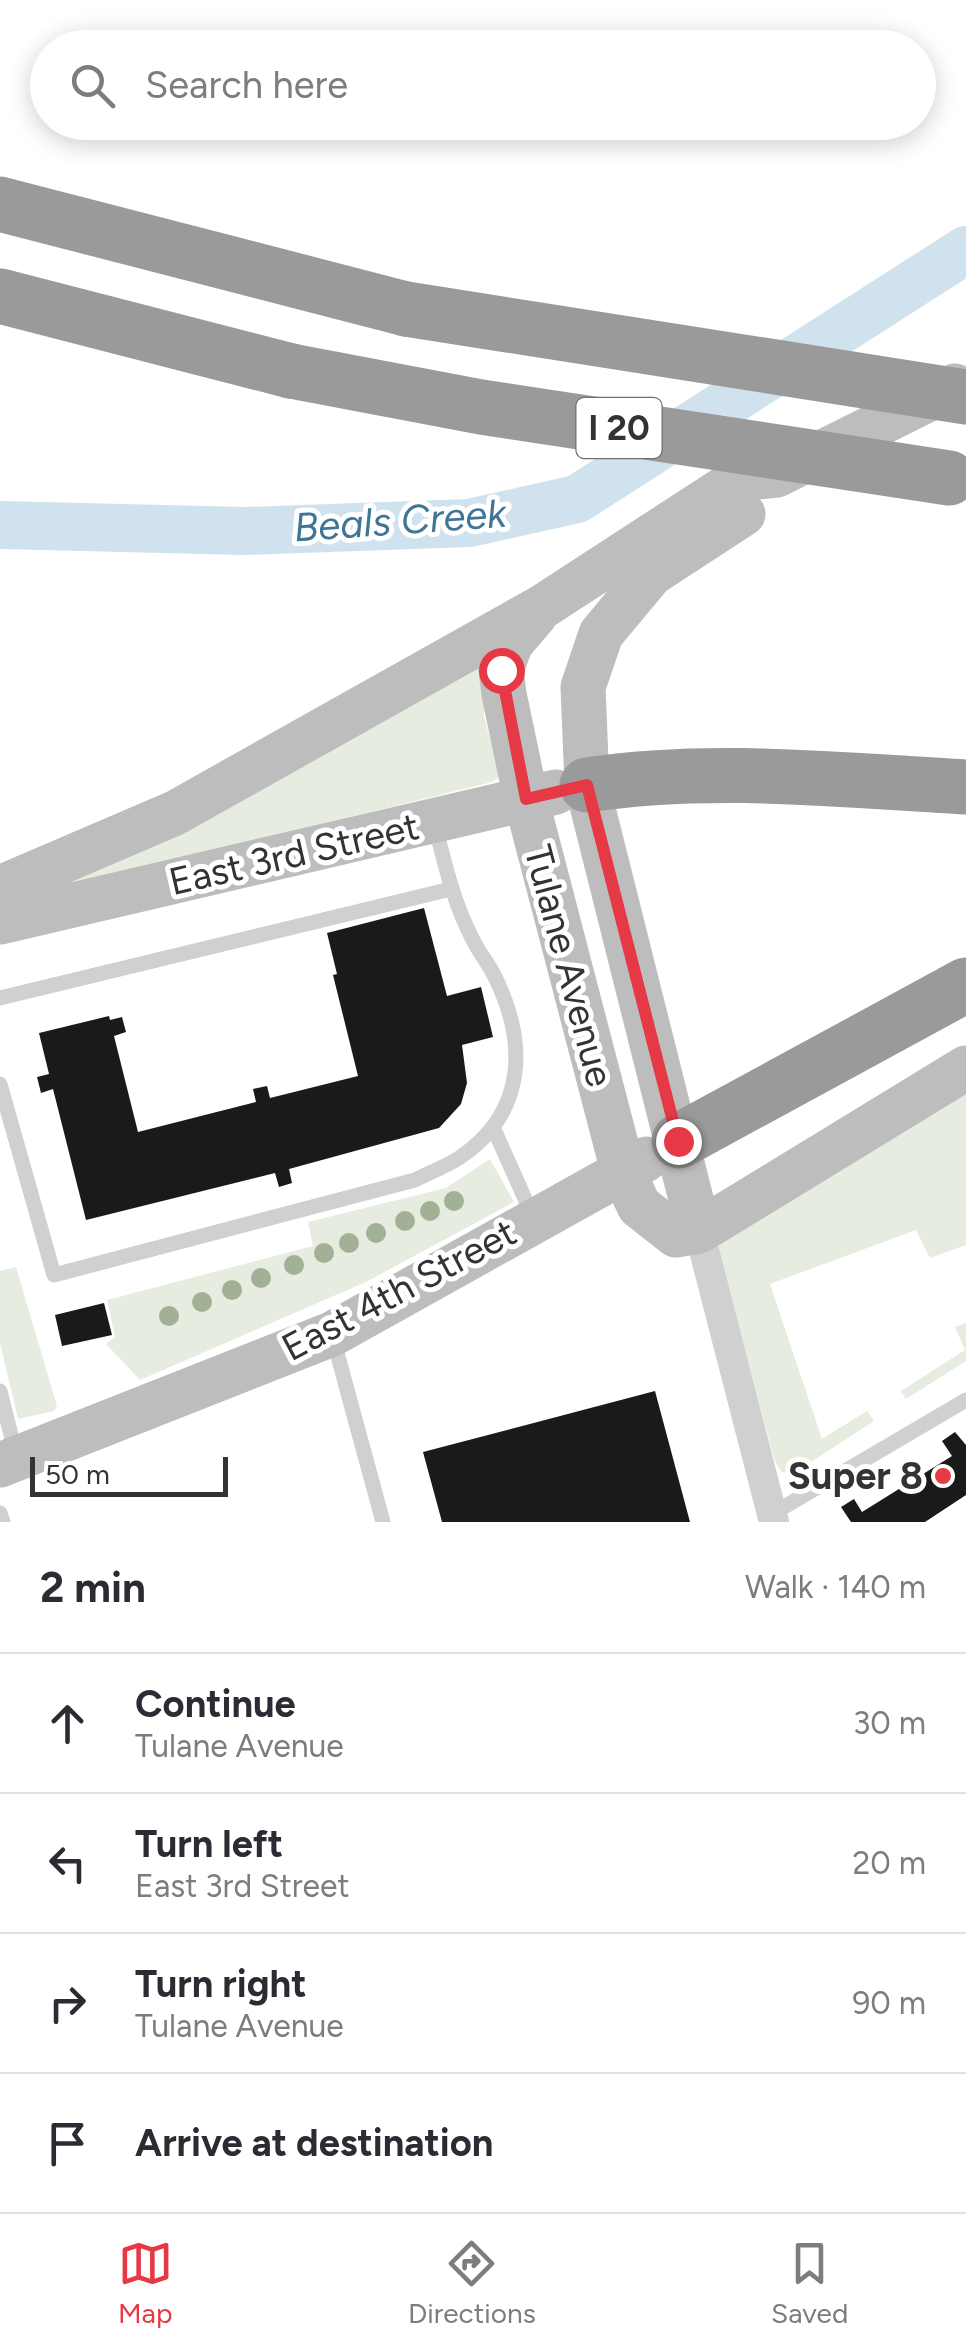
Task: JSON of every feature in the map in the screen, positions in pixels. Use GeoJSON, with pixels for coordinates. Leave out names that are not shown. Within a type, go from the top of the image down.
{"type":"FeatureCollection","features":[{"type":"Feature","properties":{"kind":"highway","name":"I 20"},"geometry":{"type":"LineString","coordinates":[[0,204],[406,309],[966,397]]}},
{"type":"Feature","properties":{"kind":"highway","name":"I 20"},"geometry":{"type":"LineString","coordinates":[[0,296],[291,371],[481,408],[958,479]]}},
{"type":"Feature","properties":{"kind":"highway"},"geometry":{"type":"LineString","coordinates":[[587,785],[636,777],[771,778],[966,787]]}},
{"type":"Feature","properties":{"kind":"highway"},"geometry":{"type":"LineString","coordinates":[[678,1141],[966,985]]}},
{"type":"Feature","properties":{"kind":"main road"},"geometry":{"type":"LineString","coordinates":[[0,888],[175,813],[542,607],[739,479],[777,475],[966,380]]}},
{"type":"Feature","properties":{"kind":"main road","name":"Tulane Avenue"},"geometry":{"type":"LineString","coordinates":[[542,607],[511,643],[501,670],[526,799],[623,1172],[639,1206],[676,1234],[699,1230],[587,785],[582,687],[601,634],[651,574],[749,509],[777,475]]}},
{"type":"Feature","properties":{"kind":"main road","name":"East 3rd Street"},"geometry":{"type":"LineString","coordinates":[[0,922],[587,785]]}},
{"type":"Feature","properties":{"kind":"main road"},"geometry":{"type":"LineString","coordinates":[[699,1230],[966,1068]]}},
{"type":"Feature","properties":{"kind":"main road","name":"East 4th Street"},"geometry":{"type":"LineString","coordinates":[[8,1462],[332,1334],[678,1141]]}},
{"type":"Feature","properties":{"kind":"street","name":"Tulane Avenue"},"geometry":{"type":"LineString","coordinates":[[699,1230],[774,1518]]}},
{"type":"Feature","properties":{"kind":"lane"},"geometry":{"type":"LineString","coordinates":[[0,1084],[54,1275],[414,1180],[462,1157],[505,1113],[516,1076],[512,1028],[494,976],[451,889],[434,821]]}},
{"type":"Feature","properties":{"kind":"lane"},"geometry":{"type":"LineString","coordinates":[[0,998],[451,889]]}},
{"type":"Feature","properties":{"kind":"lane"},"geometry":{"type":"LineString","coordinates":[[493,1127],[534,1219]]}},
{"type":"Feature","properties":{"kind":"lane"},"geometry":{"type":"LineString","coordinates":[[332,1334],[382,1522]]}},
{"type":"Feature","properties":{"kind":"lane"},"geometry":{"type":"LineString","coordinates":[[0,1391],[8,1462]]}},
{"type":"Feature","properties":{"kind":"lane"},"geometry":{"type":"LineString","coordinates":[[774,1518],[966,1400]]}},
{"type":"Feature","properties":{"kind":"lane"},"geometry":{"type":"LineString","coordinates":[[0,1513],[2,1522]]}},
{"type":"Feature","properties":{"kind":"shaded area"},"geometry":{"type":"Polygon","coordinates":[[[484,656],[484,716],[498,770],[498,778],[492,782],[42,893],[484,656]]]}},
{"type":"Feature","properties":{"kind":"shaded area"},"geometry":{"type":"Polygon","coordinates":[[[966,1079],[966,1245],[930,1258],[916,1230],[770,1284],[822,1439],[867,1411],[874,1421],[794,1473],[782,1472],[775,1462],[718,1250],[721,1237],[966,1079]]]}},
{"type":"Feature","properties":{"kind":"shaded area"},"geometry":{"type":"Polygon","coordinates":[[[490,1159],[514,1202],[366,1282],[140,1380],[106,1344],[115,1337],[107,1300],[313,1246],[308,1222],[446,1188],[490,1159]]]}},
{"type":"Feature","properties":{"kind":"shaded area"},"geometry":{"type":"Polygon","coordinates":[[[16,1267],[57,1406],[54,1411],[18,1419],[0,1343],[0,1271],[16,1267]]]}},
{"type":"Feature","properties":{"kind":"shaded area"},"geometry":{"type":"Polygon","coordinates":[[[966,1323],[966,1361],[906,1399],[901,1391],[965,1350],[955,1327],[966,1323]]]}},
{"type":"Feature","properties":{"kind":"building"},"geometry":{"type":"Polygon","coordinates":[[[424,908],[447,996],[481,987],[493,1037],[462,1045],[467,1083],[461,1104],[439,1128],[289,1169],[292,1183],[279,1187],[275,1173],[86,1220],[53,1089],[41,1093],[37,1077],[49,1074],[39,1033],[109,1016],[110,1020],[122,1017],[126,1032],[114,1036],[138,1132],[256,1102],[253,1089],[267,1086],[270,1098],[358,1076],[333,975],[337,974],[327,933],[424,908]]]}},
{"type":"Feature","properties":{"kind":"building"},"geometry":{"type":"Polygon","coordinates":[[[104,1303],[112,1335],[62,1346],[55,1315],[104,1303]]]}},
{"type":"Feature","properties":{"kind":"building"},"geometry":{"type":"Polygon","coordinates":[[[655,1391],[690,1522],[442,1522],[423,1452],[655,1391]]]}},
{"type":"Feature","properties":{"kind":"building","name":"Super 8"},"geometry":{"type":"Polygon","coordinates":[[[955,1432],[966,1445],[966,1495],[925,1522],[851,1522],[841,1507],[854,1499],[862,1512],[952,1456],[942,1441],[955,1432]]]}},
{"type":"Feature","properties":{"kind":"waterway","name":"Beals Creek"},"geometry":{"type":"LineString","coordinates":[[0,525],[244,531],[469,523],[577,499],[966,250]]}},
{"type":"Feature","properties":{"kind":"place","name":"Super 8"},"geometry":{"type":"Point","coordinates":[943,1476]}},
{"type":"Feature","properties":{"kind":"route"},"geometry":{"type":"LineString","coordinates":[[501,670],[526,799],[587,785],[678,1141]]}}]}
